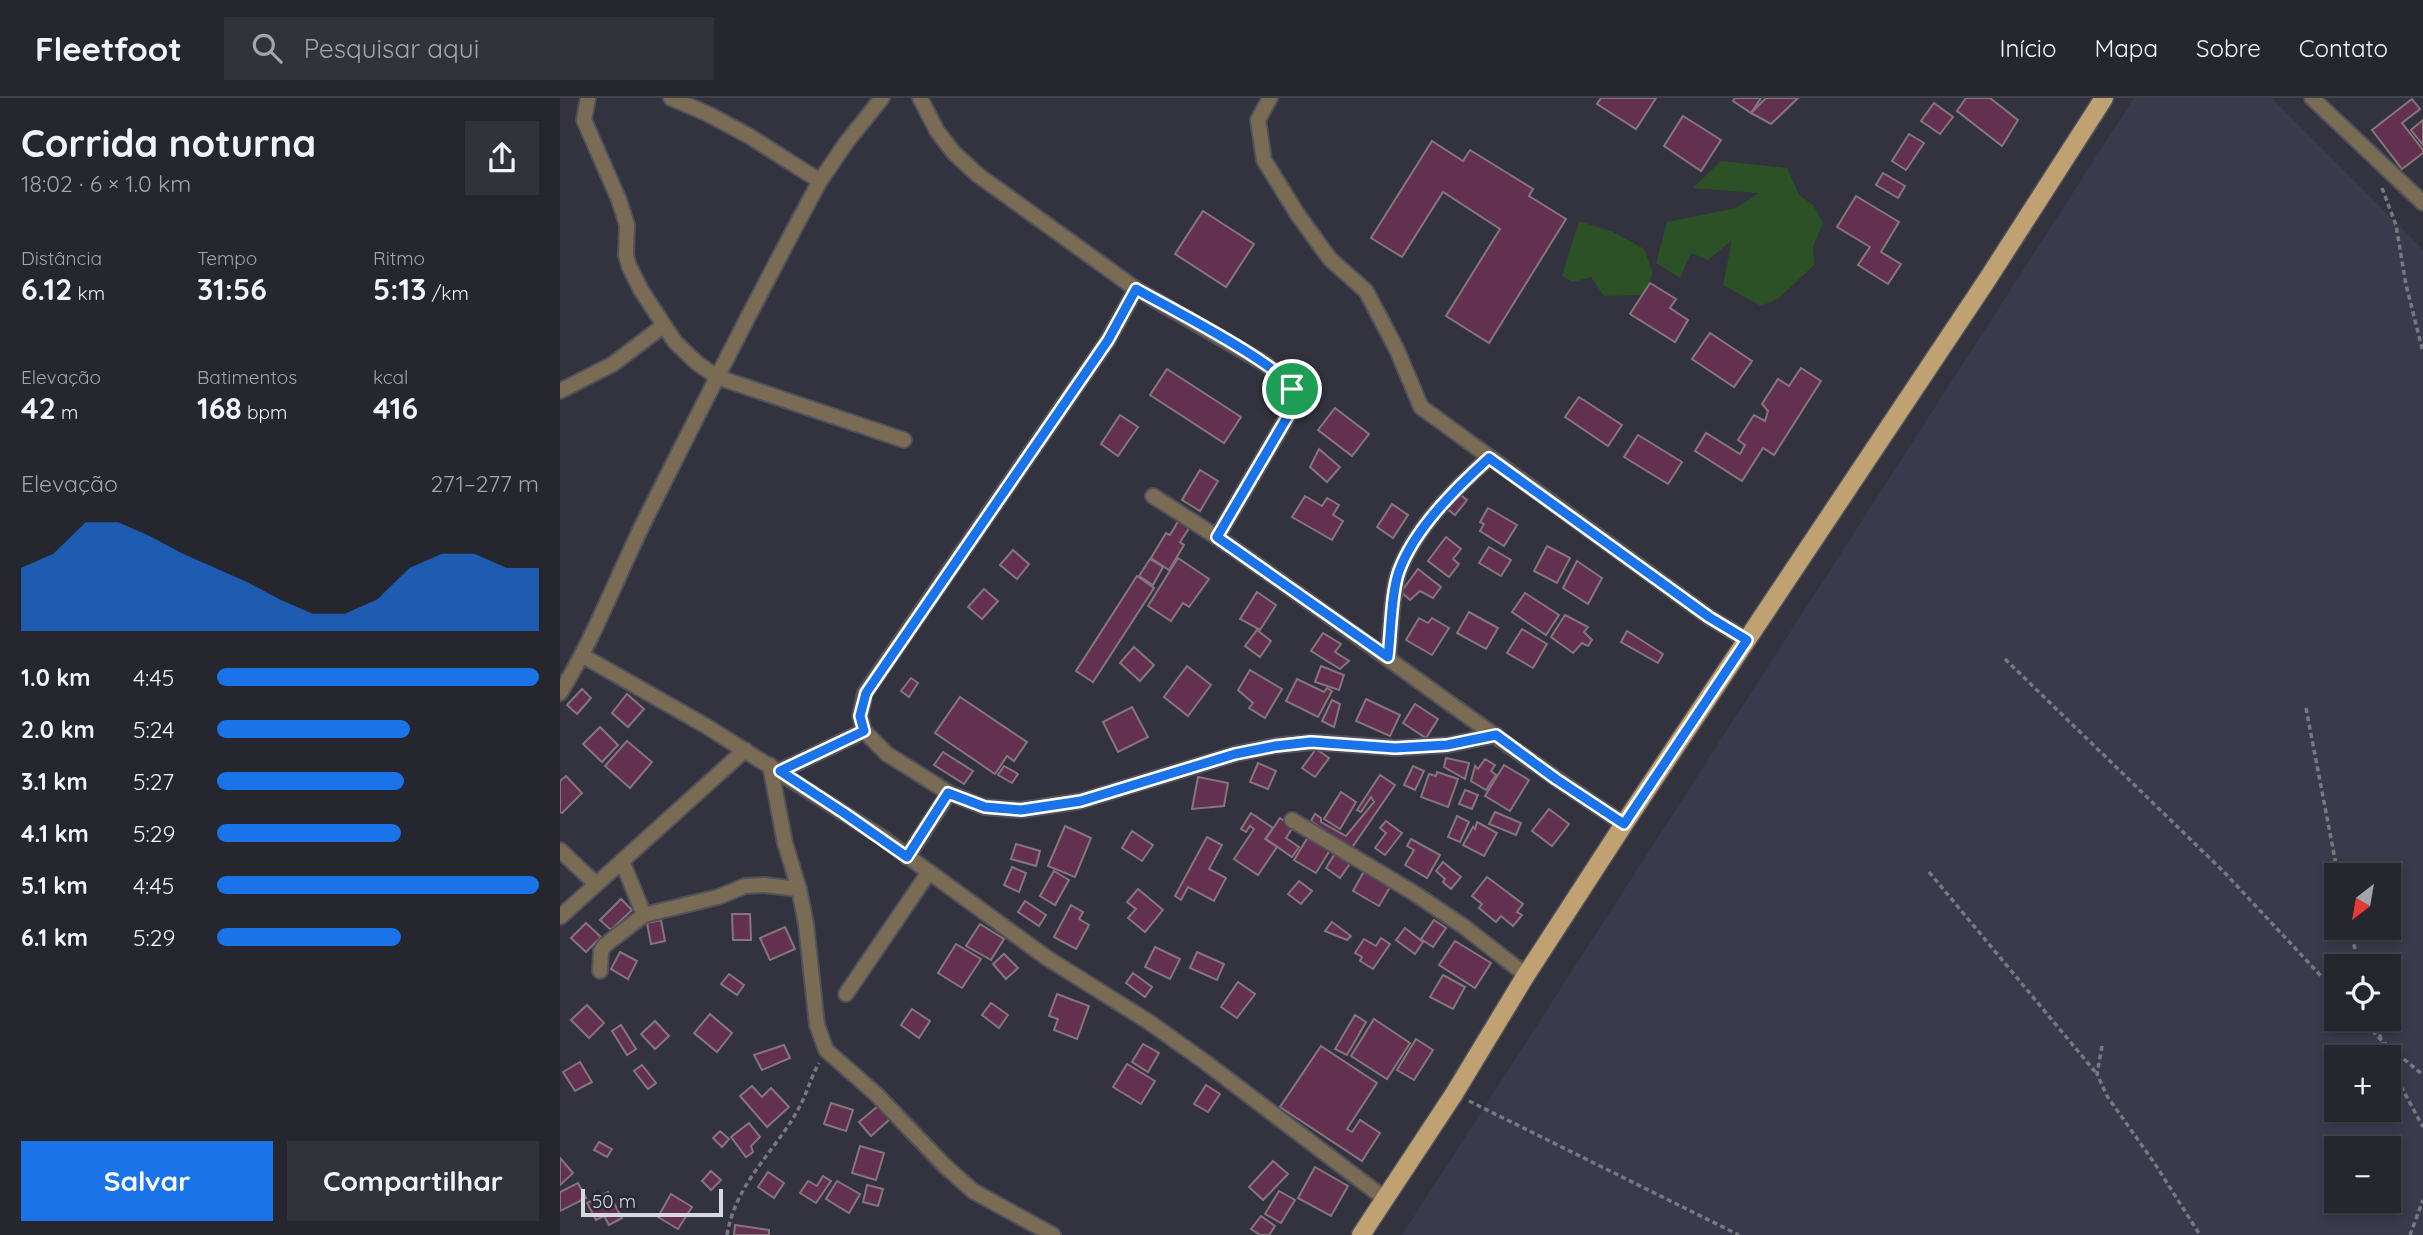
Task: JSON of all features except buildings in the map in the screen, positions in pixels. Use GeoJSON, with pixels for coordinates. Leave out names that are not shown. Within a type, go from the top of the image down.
{"type":"FeatureCollection","features":[{"type":"Feature","properties":{"kind":"main road"},"geometry":{"type":"LineString","coordinates":[[1361,1235],[1454,1094],[1526,975],[1624,824],[1987,280],[2104,98]]}},
{"type":"Feature","properties":{"kind":"street"},"geometry":{"type":"LineString","coordinates":[[588,98],[584,120],[620,200],[627,225],[626,255],[629,266],[675,342],[717,377],[904,440]]}},
{"type":"Feature","properties":{"kind":"street"},"geometry":{"type":"LineString","coordinates":[[671,98],[749,136],[820,181]]}},
{"type":"Feature","properties":{"kind":"street"},"geometry":{"type":"LineString","coordinates":[[560,693],[583,656],[638,536],[717,377],[820,181],[853,134],[883,98]]}},
{"type":"Feature","properties":{"kind":"street"},"geometry":{"type":"LineString","coordinates":[[920,98],[937,131],[954,153],[978,175],[1136,289],[1264,363],[1292,389],[1295,401],[1289,414],[1217,537]]}},
{"type":"Feature","properties":{"kind":"street"},"geometry":{"type":"LineString","coordinates":[[1270,98],[1258,120],[1264,160],[1298,215],[1330,259],[1366,291],[1397,350],[1421,407],[1709,617],[1747,640]]}},
{"type":"Feature","properties":{"kind":"street"},"geometry":{"type":"LineString","coordinates":[[2312,98],[2423,203]]}},
{"type":"Feature","properties":{"kind":"street"},"geometry":{"type":"LineString","coordinates":[[1136,289],[1108,340],[866,693],[860,716],[864,731],[887,754],[948,793],[985,807],[1021,810],[1081,801],[1235,754],[1275,746],[1311,742],[1395,748],[1447,745],[1496,735]]}},
{"type":"Feature","properties":{"kind":"street"},"geometry":{"type":"LineString","coordinates":[[560,391],[613,364],[663,326]]}},
{"type":"Feature","properties":{"kind":"street"},"geometry":{"type":"LineString","coordinates":[[1388,657],[1399,572],[1432,516],[1465,479],[1489,458]]}},
{"type":"Feature","properties":{"kind":"street"},"geometry":{"type":"LineString","coordinates":[[1153,495],[1217,537],[1556,779],[1624,824]]}},
{"type":"Feature","properties":{"kind":"street"},"geometry":{"type":"LineString","coordinates":[[583,656],[661,698],[844,813],[1047,958],[1149,1022],[1384,1198]]}},
{"type":"Feature","properties":{"kind":"street"},"geometry":{"type":"LineString","coordinates":[[775,768],[864,731]]}},
{"type":"Feature","properties":{"kind":"street"},"geometry":{"type":"LineString","coordinates":[[560,917],[745,750]]}},
{"type":"Feature","properties":{"kind":"street"},"geometry":{"type":"LineString","coordinates":[[775,768],[785,844],[799,889],[806,924],[817,1025],[826,1050],[876,1094],[945,1166],[973,1191],[1053,1235]]}},
{"type":"Feature","properties":{"kind":"street"},"geometry":{"type":"LineString","coordinates":[[907,857],[948,793]]}},
{"type":"Feature","properties":{"kind":"street"},"geometry":{"type":"LineString","coordinates":[[1292,820],[1414,893],[1463,926],[1526,975]]}},
{"type":"Feature","properties":{"kind":"street"},"geometry":{"type":"LineString","coordinates":[[560,850],[596,884]]}},
{"type":"Feature","properties":{"kind":"street"},"geometry":{"type":"LineString","coordinates":[[622,861],[644,915]]}},
{"type":"Feature","properties":{"kind":"street"},"geometry":{"type":"LineString","coordinates":[[846,994],[929,872]]}},
{"type":"Feature","properties":{"kind":"street"},"geometry":{"type":"LineString","coordinates":[[600,971],[600,956],[604,945],[644,915],[718,897],[745,886],[799,889]]}},
{"type":"Feature","properties":{"kind":"path"},"geometry":{"type":"LineString","coordinates":[[2382,187],[2396,225],[2406,285],[2423,352]]}},
{"type":"Feature","properties":{"kind":"path"},"geometry":{"type":"LineString","coordinates":[[2005,659],[2224,872],[2324,979]]}},
{"type":"Feature","properties":{"kind":"path"},"geometry":{"type":"LineString","coordinates":[[2306,708],[2336,863]]}},
{"type":"Feature","properties":{"kind":"path"},"geometry":{"type":"LineString","coordinates":[[1929,872],[2097,1074],[2107,1096],[2200,1235]]}},
{"type":"Feature","properties":{"kind":"path"},"geometry":{"type":"LineString","coordinates":[[2373,1031],[2423,1075]]}},
{"type":"Feature","properties":{"kind":"path"},"geometry":{"type":"LineString","coordinates":[[2379,1031],[2382,1045]]}},
{"type":"Feature","properties":{"kind":"path"},"geometry":{"type":"LineString","coordinates":[[2097,1074],[2102,1046]]}},
{"type":"Feature","properties":{"kind":"path"},"geometry":{"type":"LineString","coordinates":[[727,1235],[734,1206],[752,1172],[799,1108],[826,1050]]}},
{"type":"Feature","properties":{"kind":"path"},"geometry":{"type":"LineString","coordinates":[[2401,1086],[2423,1127]]}},
{"type":"Feature","properties":{"kind":"path"},"geometry":{"type":"LineString","coordinates":[[1454,1094],[1740,1235]]}},
{"type":"Feature","properties":{"kind":"path"},"geometry":{"type":"LineString","coordinates":[[2410,1235],[2423,1200]]}},
{"type":"Feature","properties":{"kind":"shaded area"},"geometry":{"type":"Polygon","coordinates":[[[2134,98],[2271,98],[2423,250],[2423,1235],[1402,1235],[2134,98]]]}},
{"type":"Feature","properties":{"kind":"green space"},"geometry":{"type":"Polygon","coordinates":[[[1721,161],[1787,168],[1799,195],[1813,205],[1823,223],[1813,247],[1814,265],[1779,298],[1761,306],[1723,285],[1732,240],[1708,260],[1691,253],[1680,278],[1656,263],[1667,222],[1736,208],[1759,193],[1693,188],[1721,161]]]}},
{"type":"Feature","properties":{"kind":"green space"},"geometry":{"type":"Polygon","coordinates":[[[1579,221],[1613,232],[1644,249],[1653,273],[1643,295],[1604,296],[1591,277],[1573,282],[1562,276],[1579,221]]]}},
{"type":"Feature","properties":{"kind":"route"},"geometry":{"type":"LineString","coordinates":[[1136,289],[1264,363],[1292,389],[1295,401],[1289,414],[1217,537],[1388,657],[1399,572],[1432,516],[1465,479],[1489,458],[1709,617],[1747,640],[1624,824],[1496,735],[1447,745],[1395,748],[1311,742],[1275,746],[1235,754],[1081,801],[1021,810],[985,807],[948,793],[907,857],[880,836],[780,771],[864,731],[860,716],[866,693],[1108,340],[1136,289]]}}]}
